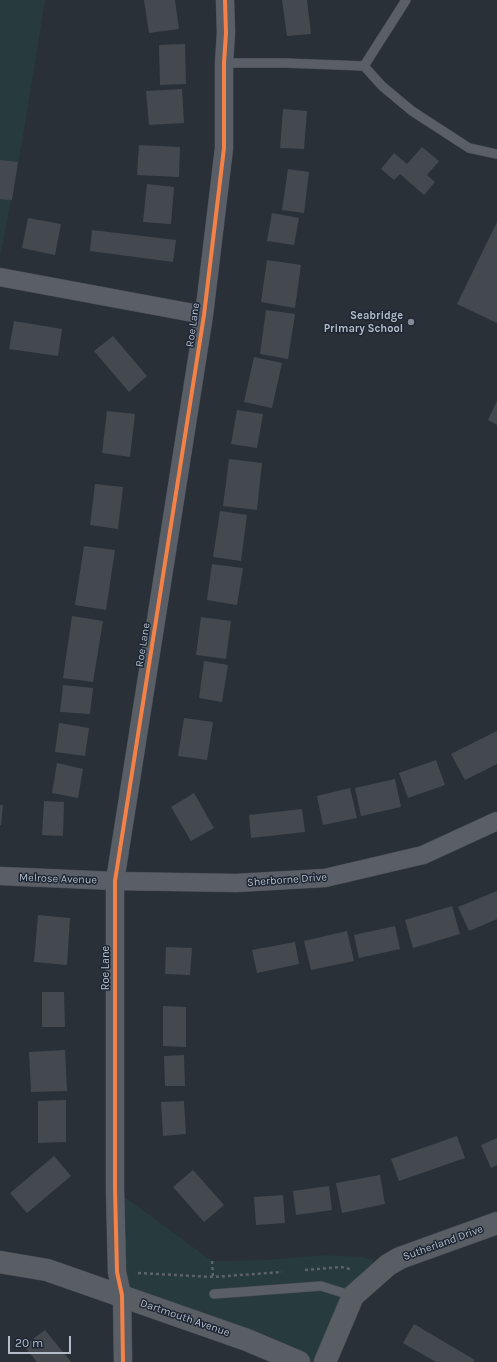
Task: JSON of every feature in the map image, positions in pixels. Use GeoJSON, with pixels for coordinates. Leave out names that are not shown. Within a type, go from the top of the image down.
{"type":"FeatureCollection","features":[{"type":"Feature","properties":{"kind":"street","name":"Roe Lane"},"geometry":{"type":"LineString","coordinates":[[123,1362],[122,1295],[117,1272],[115,1190],[116,881],[204,315],[224,148],[224,63],[226,33],[225,0]]}},
{"type":"Feature","properties":{"kind":"street","name":"Roe Lane"},"geometry":{"type":"LineString","coordinates":[[0,277],[204,315]]}},
{"type":"Feature","properties":{"kind":"street","name":"Sherborne Drive"},"geometry":{"type":"LineString","coordinates":[[116,881],[236,884],[325,878],[423,855],[497,821]]}},
{"type":"Feature","properties":{"kind":"street","name":"Melrose Avenue"},"geometry":{"type":"LineString","coordinates":[[0,876],[116,881]]}},
{"type":"Feature","properties":{"kind":"street","name":"Sutherland Drive"},"geometry":{"type":"LineString","coordinates":[[325,1362],[353,1296],[378,1274],[400,1258],[497,1224]]}},
{"type":"Feature","properties":{"kind":"street","name":"Dartmouth Avenue"},"geometry":{"type":"LineString","coordinates":[[0,1262],[47,1270],[122,1295],[247,1340],[299,1362]]}},
{"type":"Feature","properties":{"kind":"lane"},"geometry":{"type":"LineString","coordinates":[[364,66],[406,0]]}},
{"type":"Feature","properties":{"kind":"lane"},"geometry":{"type":"LineString","coordinates":[[224,63],[284,63],[364,66],[382,86],[412,111],[469,148],[497,154]]}},
{"type":"Feature","properties":{"kind":"lane"},"geometry":{"type":"LineString","coordinates":[[214,1294],[321,1286],[353,1296]]}},
{"type":"Feature","properties":{"kind":"path"},"geometry":{"type":"LineString","coordinates":[[300,1270],[341,1267],[378,1274]]}},
{"type":"Feature","properties":{"kind":"path"},"geometry":{"type":"LineString","coordinates":[[117,1272],[213,1276],[284,1272]]}},
{"type":"Feature","properties":{"kind":"green space"},"geometry":{"type":"Polygon","coordinates":[[[0,0],[45,0],[22,143],[0,257],[0,0]]]}},
{"type":"Feature","properties":{"kind":"green space"},"geometry":{"type":"Polygon","coordinates":[[[115,1190],[212,1261],[268,1260],[323,1255],[363,1257],[388,1265],[353,1296],[325,1362],[296,1362],[122,1295],[115,1190]]]}},
{"type":"Feature","properties":{"kind":"building"},"geometry":{"type":"Polygon","coordinates":[[[144,0],[175,0],[179,29],[149,33],[144,0]]]}},
{"type":"Feature","properties":{"kind":"building"},"geometry":{"type":"Polygon","coordinates":[[[282,0],[307,0],[311,34],[287,36],[282,0]]]}},
{"type":"Feature","properties":{"kind":"building"},"geometry":{"type":"Polygon","coordinates":[[[185,44],[186,84],[160,85],[159,45],[185,44]]]}},
{"type":"Feature","properties":{"kind":"building"},"geometry":{"type":"Polygon","coordinates":[[[182,89],[184,123],[149,125],[146,91],[182,89]]]}},
{"type":"Feature","properties":{"kind":"building"},"geometry":{"type":"Polygon","coordinates":[[[283,109],[307,111],[304,149],[280,148],[283,109]]]}},
{"type":"Feature","properties":{"kind":"building"},"geometry":{"type":"Polygon","coordinates":[[[139,145],[180,147],[179,177],[137,175],[139,145]]]}},
{"type":"Feature","properties":{"kind":"building"},"geometry":{"type":"Polygon","coordinates":[[[422,147],[439,161],[427,175],[435,182],[424,195],[400,174],[394,180],[381,169],[394,153],[407,164],[422,147]]]}},
{"type":"Feature","properties":{"kind":"building"},"geometry":{"type":"Polygon","coordinates":[[[0,160],[18,162],[12,200],[0,199],[0,160]]]}},
{"type":"Feature","properties":{"kind":"building"},"geometry":{"type":"Polygon","coordinates":[[[288,169],[309,172],[304,213],[282,210],[288,169]]]}},
{"type":"Feature","properties":{"kind":"building"},"geometry":{"type":"Polygon","coordinates":[[[147,184],[174,187],[171,224],[143,222],[147,184]]]}},
{"type":"Feature","properties":{"kind":"building"},"geometry":{"type":"Polygon","coordinates":[[[272,213],[299,218],[294,245],[267,241],[272,213]]]}},
{"type":"Feature","properties":{"kind":"building"},"geometry":{"type":"Polygon","coordinates":[[[28,218],[61,224],[55,255],[22,248],[28,218]]]}},
{"type":"Feature","properties":{"kind":"building"},"geometry":{"type":"Polygon","coordinates":[[[497,222],[497,323],[457,304],[497,222]]]}},
{"type":"Feature","properties":{"kind":"building"},"geometry":{"type":"Polygon","coordinates":[[[92,230],[176,240],[173,262],[90,251],[92,230]]]}},
{"type":"Feature","properties":{"kind":"building"},"geometry":{"type":"Polygon","coordinates":[[[267,260],[301,265],[295,308],[261,302],[267,260]]]}},
{"type":"Feature","properties":{"kind":"building"},"geometry":{"type":"Polygon","coordinates":[[[266,310],[295,314],[288,359],[260,354],[266,310]]]}},
{"type":"Feature","properties":{"kind":"building"},"geometry":{"type":"Polygon","coordinates":[[[14,321],[62,329],[58,356],[9,349],[14,321]]]}},
{"type":"Feature","properties":{"kind":"building"},"geometry":{"type":"Polygon","coordinates":[[[113,336],[147,376],[129,392],[94,351],[113,336]]]}},
{"type":"Feature","properties":{"kind":"building"},"geometry":{"type":"Polygon","coordinates":[[[254,357],[282,363],[272,408],[244,402],[254,357]]]}},
{"type":"Feature","properties":{"kind":"building"},"geometry":{"type":"Polygon","coordinates":[[[497,401],[497,425],[488,420],[497,401]]]}},
{"type":"Feature","properties":{"kind":"building"},"geometry":{"type":"Polygon","coordinates":[[[237,410],[263,414],[257,448],[231,444],[237,410]]]}},
{"type":"Feature","properties":{"kind":"building"},"geometry":{"type":"Polygon","coordinates":[[[107,411],[135,414],[130,457],[102,453],[107,411]]]}},
{"type":"Feature","properties":{"kind":"building"},"geometry":{"type":"Polygon","coordinates":[[[229,459],[262,463],[257,510],[223,506],[229,459]]]}},
{"type":"Feature","properties":{"kind":"building"},"geometry":{"type":"Polygon","coordinates":[[[95,484],[123,487],[118,529],[90,525],[95,484]]]}},
{"type":"Feature","properties":{"kind":"building"},"geometry":{"type":"Polygon","coordinates":[[[220,511],[247,515],[241,561],[213,557],[220,511]]]}},
{"type":"Feature","properties":{"kind":"building"},"geometry":{"type":"Polygon","coordinates":[[[84,546],[115,550],[106,610],[75,605],[84,546]]]}},
{"type":"Feature","properties":{"kind":"building"},"geometry":{"type":"Polygon","coordinates":[[[212,564],[243,568],[237,605],[207,600],[212,564]]]}},
{"type":"Feature","properties":{"kind":"building"},"geometry":{"type":"Polygon","coordinates":[[[72,616],[103,621],[93,682],[63,678],[72,616]]]}},
{"type":"Feature","properties":{"kind":"building"},"geometry":{"type":"Polygon","coordinates":[[[201,617],[231,621],[226,659],[196,655],[201,617]]]}},
{"type":"Feature","properties":{"kind":"building"},"geometry":{"type":"Polygon","coordinates":[[[204,661],[228,665],[222,702],[199,698],[204,661]]]}},
{"type":"Feature","properties":{"kind":"building"},"geometry":{"type":"Polygon","coordinates":[[[63,685],[93,688],[90,714],[60,712],[63,685]]]}},
{"type":"Feature","properties":{"kind":"building"},"geometry":{"type":"Polygon","coordinates":[[[184,718],[213,722],[207,760],[178,756],[184,718]]]}},
{"type":"Feature","properties":{"kind":"building"},"geometry":{"type":"Polygon","coordinates":[[[59,723],[89,728],[85,756],[55,752],[59,723]]]}},
{"type":"Feature","properties":{"kind":"building"},"geometry":{"type":"Polygon","coordinates":[[[497,731],[497,764],[465,780],[451,754],[497,731]]]}},
{"type":"Feature","properties":{"kind":"building"},"geometry":{"type":"Polygon","coordinates":[[[436,760],[445,785],[408,798],[399,773],[436,760]]]}},
{"type":"Feature","properties":{"kind":"building"},"geometry":{"type":"Polygon","coordinates":[[[57,763],[83,769],[78,798],[52,793],[57,763]]]}},
{"type":"Feature","properties":{"kind":"building"},"geometry":{"type":"Polygon","coordinates":[[[395,779],[401,807],[361,816],[355,788],[395,779]]]}},
{"type":"Feature","properties":{"kind":"building"},"geometry":{"type":"Polygon","coordinates":[[[350,788],[357,818],[323,825],[317,796],[350,788]]]}},
{"type":"Feature","properties":{"kind":"building"},"geometry":{"type":"Polygon","coordinates":[[[194,793],[214,828],[191,841],[171,807],[194,793]]]}},
{"type":"Feature","properties":{"kind":"building"},"geometry":{"type":"Polygon","coordinates":[[[44,801],[64,802],[63,836],[42,835],[44,801]]]}},
{"type":"Feature","properties":{"kind":"building"},"geometry":{"type":"Polygon","coordinates":[[[0,805],[3,805],[1,825],[0,825],[0,805]]]}},
{"type":"Feature","properties":{"kind":"building"},"geometry":{"type":"Polygon","coordinates":[[[302,809],[305,832],[251,838],[249,815],[302,809]]]}},
{"type":"Feature","properties":{"kind":"building"},"geometry":{"type":"Polygon","coordinates":[[[497,891],[497,919],[469,931],[458,907],[497,891]]]}},
{"type":"Feature","properties":{"kind":"building"},"geometry":{"type":"Polygon","coordinates":[[[452,906],[460,934],[413,948],[405,920],[452,906]]]}},
{"type":"Feature","properties":{"kind":"building"},"geometry":{"type":"Polygon","coordinates":[[[38,915],[70,918],[67,965],[34,962],[38,915]]]}},
{"type":"Feature","properties":{"kind":"building"},"geometry":{"type":"Polygon","coordinates":[[[395,926],[400,949],[359,958],[354,935],[395,926]]]}},
{"type":"Feature","properties":{"kind":"building"},"geometry":{"type":"Polygon","coordinates":[[[347,931],[354,961],[311,970],[304,941],[347,931]]]}},
{"type":"Feature","properties":{"kind":"building"},"geometry":{"type":"Polygon","coordinates":[[[295,942],[299,964],[257,973],[252,950],[295,942]]]}},
{"type":"Feature","properties":{"kind":"building"},"geometry":{"type":"Polygon","coordinates":[[[166,947],[192,948],[190,975],[165,974],[166,947]]]}},
{"type":"Feature","properties":{"kind":"building"},"geometry":{"type":"Polygon","coordinates":[[[42,992],[64,992],[65,1027],[42,1027],[42,992]]]}},
{"type":"Feature","properties":{"kind":"building"},"geometry":{"type":"Polygon","coordinates":[[[163,1006],[186,1007],[186,1047],[163,1046],[163,1006]]]}},
{"type":"Feature","properties":{"kind":"building"},"geometry":{"type":"Polygon","coordinates":[[[65,1050],[67,1091],[31,1092],[29,1052],[65,1050]]]}},
{"type":"Feature","properties":{"kind":"building"},"geometry":{"type":"Polygon","coordinates":[[[184,1055],[185,1086],[165,1086],[164,1056],[184,1055]]]}},
{"type":"Feature","properties":{"kind":"building"},"geometry":{"type":"Polygon","coordinates":[[[66,1100],[66,1142],[38,1143],[38,1101],[66,1100]]]}},
{"type":"Feature","properties":{"kind":"building"},"geometry":{"type":"Polygon","coordinates":[[[184,1101],[186,1134],[163,1136],[161,1102],[184,1101]]]}},
{"type":"Feature","properties":{"kind":"building"},"geometry":{"type":"Polygon","coordinates":[[[457,1136],[465,1158],[399,1181],[391,1159],[457,1136]]]}},
{"type":"Feature","properties":{"kind":"building"},"geometry":{"type":"Polygon","coordinates":[[[497,1138],[497,1165],[491,1168],[481,1145],[497,1138]]]}},
{"type":"Feature","properties":{"kind":"building"},"geometry":{"type":"Polygon","coordinates":[[[54,1156],[71,1176],[27,1213],[10,1193],[54,1156]]]}},
{"type":"Feature","properties":{"kind":"building"},"geometry":{"type":"Polygon","coordinates":[[[193,1170],[224,1205],[204,1222],[173,1187],[193,1170]]]}},
{"type":"Feature","properties":{"kind":"building"},"geometry":{"type":"Polygon","coordinates":[[[380,1175],[385,1204],[342,1213],[336,1183],[380,1175]]]}},
{"type":"Feature","properties":{"kind":"building"},"geometry":{"type":"Polygon","coordinates":[[[329,1186],[332,1210],[296,1215],[293,1191],[329,1186]]]}},
{"type":"Feature","properties":{"kind":"building"},"geometry":{"type":"Polygon","coordinates":[[[283,1195],[285,1223],[256,1225],[254,1197],[283,1195]]]}},
{"type":"Feature","properties":{"kind":"building"},"geometry":{"type":"Polygon","coordinates":[[[414,1324],[475,1360],[473,1362],[436,1362],[403,1343],[414,1324]]]}},
{"type":"Feature","properties":{"kind":"building"},"geometry":{"type":"Polygon","coordinates":[[[45,1330],[71,1362],[37,1362],[24,1346],[45,1330]]]}},
{"type":"Feature","properties":{"kind":"cycle path"},"geometry":{"type":"LineString","coordinates":[[123,1362],[122,1295],[117,1272],[115,1189],[115,881],[204,315],[224,148],[224,63],[226,33],[225,0]]}},
{"type":"Feature","properties":{"kind":"place","name":"Seabridge Primary School"},"geometry":{"type":"Point","coordinates":[411,322]}}]}
